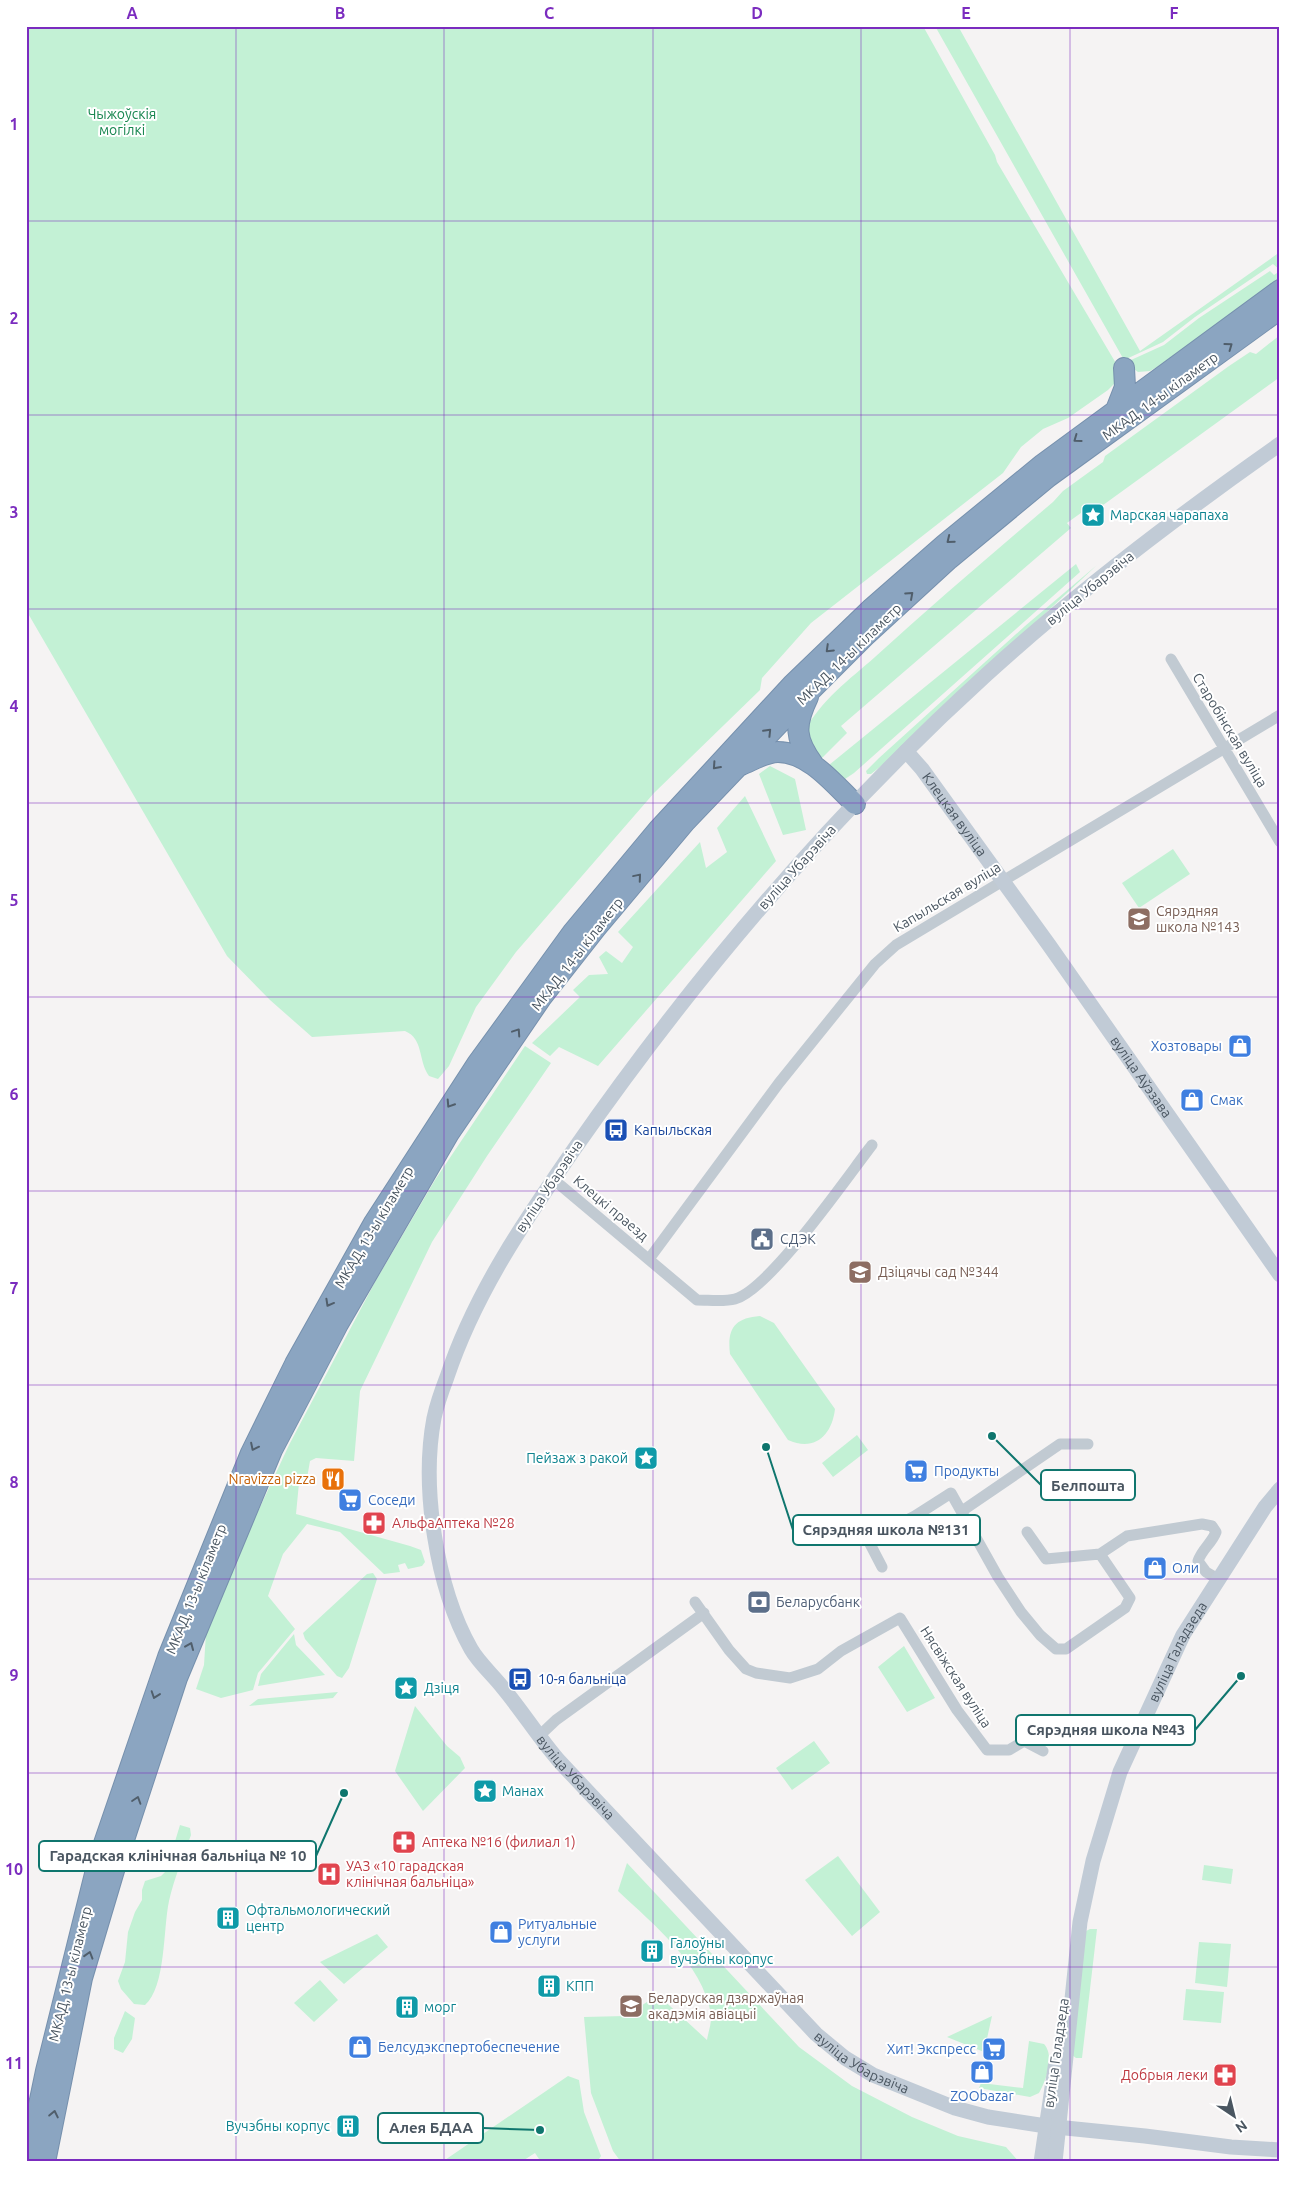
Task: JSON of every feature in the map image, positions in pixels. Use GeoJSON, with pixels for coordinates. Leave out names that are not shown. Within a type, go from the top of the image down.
{"type":"FeatureCollection","features":[{"type":"Feature","properties":{"kind":"highway","name":"МКАД, 14-ы кіламетр"},"geometry":{"type":"LineString","coordinates":[[483,1068],[574,932],[658,830],[792,684],[872,608],[944,545],[1043,464],[1280,290]]}},
{"type":"Feature","properties":{"kind":"highway","name":"МКАД, 14-ы кіламетр"},"geometry":{"type":"LineString","coordinates":[[483,1068],[596,928],[685,822],[812,688],[864,637],[950,559],[1048,477],[1280,309]]}},
{"type":"Feature","properties":{"kind":"highway"},"geometry":{"type":"LineString","coordinates":[[1116,410],[1125,388],[1124,368],[1132,374],[1145,376],[1164,374]]}},
{"type":"Feature","properties":{"kind":"highway"},"geometry":{"type":"LineString","coordinates":[[812,688],[801,711],[798,737],[805,753],[816,768]]}},
{"type":"Feature","properties":{"kind":"highway"},"geometry":{"type":"LineString","coordinates":[[735,768],[767,754],[777,752],[795,755],[816,768],[855,804]]}},
{"type":"Feature","properties":{"kind":"highway","name":"МКАД, 13-ы кіламетр"},"geometry":{"type":"LineString","coordinates":[[32,2153],[46,2071],[99,1858],[168,1656],[251,1453],[295,1364],[374,1223],[483,1068]]}},
{"type":"Feature","properties":{"kind":"highway","name":"МКАД, 13-ы кіламетр"},"geometry":{"type":"LineString","coordinates":[[32,2153],[115,1867],[179,1673],[272,1450],[338,1324],[449,1133],[483,1068]]}},
{"type":"Feature","properties":{"kind":"highway"},"geometry":{"type":"LineString","coordinates":[[26,2097],[46,2071]]}},
{"type":"Feature","properties":{"kind":"main road","name":"вуліца Убарэвіча"},"geometry":{"type":"LineString","coordinates":[[1280,444],[1128,557],[1026,640],[906,751],[855,804],[790,873],[694,986],[635,1063],[553,1180],[500,1261],[465,1327],[440,1397],[434,1418],[430,1473],[431,1514],[439,1563],[452,1604],[472,1652],[502,1686],[538,1737],[787,2004],[831,2047],[873,2075],[955,2108],[988,2117],[1052,2127],[1231,2147],[1280,2150]]}},
{"type":"Feature","properties":{"kind":"main road","name":"Клецкая вуліца"},"geometry":{"type":"LineString","coordinates":[[906,751],[922,769],[1002,880]]}},
{"type":"Feature","properties":{"kind":"main road","name":"вуліца Аўэзава"},"geometry":{"type":"LineString","coordinates":[[1002,880],[1280,1275]]}},
{"type":"Feature","properties":{"kind":"main road","name":"вуліца Галадзеда"},"geometry":{"type":"LineString","coordinates":[[1042,2162],[1052,2127],[1084,1895],[1124,1761],[1212,1576],[1280,1489]]}},
{"type":"Feature","properties":{"kind":"main road","name":"вуліца Галадзеда"},"geometry":{"type":"LineString","coordinates":[[1052,2127],[1055,2162]]}},
{"type":"Feature","properties":{"kind":"street","name":"Старобінская вуліца"},"geometry":{"type":"LineString","coordinates":[[1171,659],[1223,750],[1278,836]]}},
{"type":"Feature","properties":{"kind":"street","name":"Капыльская вуліца"},"geometry":{"type":"LineString","coordinates":[[650,1260],[779,1083],[875,964],[904,940],[1280,715]]}},
{"type":"Feature","properties":{"kind":"street","name":"Клецкі праезд"},"geometry":{"type":"LineString","coordinates":[[553,1180],[697,1300],[735,1299],[753,1289],[782,1261],[872,1145]]}},
{"type":"Feature","properties":{"kind":"street"},"geometry":{"type":"LineString","coordinates":[[962,1511],[1060,1444],[1088,1444]]}},
{"type":"Feature","properties":{"kind":"street"},"geometry":{"type":"LineString","coordinates":[[882,1567],[868,1540],[916,1516],[951,1493],[998,1577],[1021,1612],[1040,1635],[1056,1648],[1066,1649],[1125,1608],[1130,1598],[1100,1554]]}},
{"type":"Feature","properties":{"kind":"street"},"geometry":{"type":"LineString","coordinates":[[1027,1532],[1046,1559],[1100,1554],[1127,1536],[1202,1524],[1212,1526],[1216,1532],[1213,1539],[1201,1552],[1198,1561],[1212,1576]]}},
{"type":"Feature","properties":{"kind":"street"},"geometry":{"type":"LineString","coordinates":[[538,1737],[556,1720],[704,1613],[695,1602]]}},
{"type":"Feature","properties":{"kind":"street","name":"Нясвіжская вуліца"},"geometry":{"type":"LineString","coordinates":[[704,1613],[729,1650],[746,1669],[756,1674],[790,1678],[818,1669],[841,1651],[900,1618],[958,1710],[987,1750],[1009,1750],[1024,1741],[1043,1750]]}},
{"type":"Feature","properties":{"kind":"green space","name":"Чыжоўскія могілкі"},"geometry":{"type":"Polygon","coordinates":[[[26,26],[923,26],[995,155],[997,162],[1117,365],[1116,382],[1108,390],[1068,418],[1043,429],[1021,447],[1003,473],[811,623],[762,678],[760,690],[654,793],[516,952],[476,1007],[449,1066],[438,1079],[429,1076],[415,1039],[405,1031],[312,1037],[270,1000],[227,956],[26,610],[26,26]]]}},
{"type":"Feature","properties":{"kind":"green space"},"geometry":{"type":"Polygon","coordinates":[[[935,26],[958,26],[1140,351],[1280,252],[1280,270],[1273,264],[1195,317],[1163,342],[1124,360],[935,26]]]}},
{"type":"Feature","properties":{"kind":"green space"},"geometry":{"type":"Polygon","coordinates":[[[1270,271],[1274,275],[1280,271],[1280,279],[1157,367],[1150,371],[1138,372],[1127,364],[1131,360],[1164,345],[1199,318],[1270,271]]]}},
{"type":"Feature","properties":{"kind":"green space"},"geometry":{"type":"Polygon","coordinates":[[[1280,335],[1280,377],[1099,508],[1092,505],[1067,523],[1071,528],[841,726],[847,733],[822,758],[810,746],[805,731],[827,700],[941,598],[1053,502],[1063,491],[1103,462],[1105,456],[1229,366],[1250,352],[1256,354],[1280,335]]]}},
{"type":"Feature","properties":{"kind":"green space"},"geometry":{"type":"Polygon","coordinates":[[[1076,564],[1080,572],[854,773],[845,779],[829,765],[1076,564]]]}},
{"type":"Feature","properties":{"kind":"green space"},"geometry":{"type":"Polygon","coordinates":[[[1097,565],[885,763],[871,774],[867,774],[866,771],[879,758],[1025,626],[1097,565]]]}},
{"type":"Feature","properties":{"kind":"green space"},"geometry":{"type":"Polygon","coordinates":[[[770,766],[795,779],[806,830],[783,835],[759,774],[770,766]]]}},
{"type":"Feature","properties":{"kind":"green space"},"geometry":{"type":"Polygon","coordinates":[[[745,796],[776,861],[598,1066],[559,1047],[550,1056],[532,1043],[580,997],[573,990],[589,975],[608,974],[599,957],[606,951],[622,963],[633,947],[618,932],[700,842],[706,868],[727,852],[717,828],[745,796]]]}},
{"type":"Feature","properties":{"kind":"green space"},"geometry":{"type":"Polygon","coordinates":[[[1173,849],[1190,874],[1139,908],[1122,883],[1173,849]]]}},
{"type":"Feature","properties":{"kind":"green space"},"geometry":{"type":"Polygon","coordinates":[[[525,1046],[551,1063],[487,1156],[432,1242],[360,1391],[354,1461],[316,1458],[310,1461],[306,1484],[299,1483],[296,1514],[421,1550],[425,1562],[422,1566],[408,1569],[405,1563],[398,1565],[400,1572],[384,1574],[340,1532],[307,1524],[283,1554],[268,1596],[295,1629],[258,1673],[253,1690],[221,1698],[196,1689],[204,1665],[206,1633],[240,1550],[289,1445],[375,1282],[435,1180],[525,1046]]]}},
{"type":"Feature","properties":{"kind":"green space"},"geometry":{"type":"Polygon","coordinates":[[[760,1316],[774,1323],[835,1409],[826,1433],[814,1442],[806,1444],[788,1440],[730,1354],[730,1338],[734,1326],[744,1319],[760,1316]]]}},
{"type":"Feature","properties":{"kind":"green space"},"geometry":{"type":"Polygon","coordinates":[[[857,1435],[868,1450],[833,1477],[822,1463],[857,1435]]]}},
{"type":"Feature","properties":{"kind":"green space"},"geometry":{"type":"Polygon","coordinates":[[[373,1573],[377,1579],[349,1668],[342,1678],[337,1676],[305,1639],[303,1633],[367,1574],[373,1573]]]}},
{"type":"Feature","properties":{"kind":"green space"},"geometry":{"type":"Polygon","coordinates":[[[294,1634],[296,1645],[325,1675],[258,1686],[261,1674],[294,1634]]]}},
{"type":"Feature","properties":{"kind":"green space"},"geometry":{"type":"Polygon","coordinates":[[[904,1646],[935,1698],[907,1712],[878,1667],[904,1646]]]}},
{"type":"Feature","properties":{"kind":"green space"},"geometry":{"type":"Polygon","coordinates":[[[338,1692],[333,1698],[249,1706],[258,1699],[338,1692]]]}},
{"type":"Feature","properties":{"kind":"green space"},"geometry":{"type":"Polygon","coordinates":[[[415,1706],[447,1746],[460,1757],[465,1768],[423,1811],[395,1771],[415,1706]]]}},
{"type":"Feature","properties":{"kind":"green space"},"geometry":{"type":"Polygon","coordinates":[[[814,1741],[830,1763],[792,1790],[776,1768],[814,1741]]]}},
{"type":"Feature","properties":{"kind":"green space"},"geometry":{"type":"Polygon","coordinates":[[[180,1825],[190,1828],[191,1835],[169,1901],[163,1957],[157,1985],[152,1997],[145,2005],[134,2004],[121,1989],[118,1981],[125,1962],[128,1932],[135,1912],[142,1900],[142,1890],[145,1881],[161,1876],[166,1871],[180,1825]]]}},
{"type":"Feature","properties":{"kind":"green space"},"geometry":{"type":"Polygon","coordinates":[[[838,1856],[880,1912],[852,1936],[805,1880],[838,1856]]]}},
{"type":"Feature","properties":{"kind":"green space"},"geometry":{"type":"Polygon","coordinates":[[[627,1863],[799,2047],[852,2086],[912,2117],[958,2136],[1006,2147],[1019,2162],[621,2162],[613,2151],[591,2093],[584,2017],[625,2016],[658,1995],[707,2040],[711,2017],[706,1995],[698,1978],[687,1962],[661,1931],[618,1891],[627,1863]]]}},
{"type":"Feature","properties":{"kind":"green space"},"geometry":{"type":"Polygon","coordinates":[[[1204,1865],[1233,1869],[1231,1884],[1202,1880],[1204,1865]]]}},
{"type":"Feature","properties":{"kind":"green space"},"geometry":{"type":"Polygon","coordinates":[[[1090,1929],[1097,1929],[1082,2058],[1076,2058],[1072,2055],[1084,1932],[1090,1929]]]}},
{"type":"Feature","properties":{"kind":"green space"},"geometry":{"type":"Polygon","coordinates":[[[377,1934],[388,1947],[344,1984],[320,1962],[377,1934]]]}},
{"type":"Feature","properties":{"kind":"green space"},"geometry":{"type":"Polygon","coordinates":[[[1199,1942],[1231,1944],[1227,1987],[1195,1983],[1199,1942]]]}},
{"type":"Feature","properties":{"kind":"green space"},"geometry":{"type":"Polygon","coordinates":[[[320,1980],[338,2000],[314,2022],[294,2003],[320,1980]]]}},
{"type":"Feature","properties":{"kind":"green space"},"geometry":{"type":"Polygon","coordinates":[[[1186,1989],[1224,1992],[1221,2023],[1183,2020],[1186,1989]]]}},
{"type":"Feature","properties":{"kind":"green space"},"geometry":{"type":"Polygon","coordinates":[[[125,2011],[135,2018],[132,2039],[123,2053],[114,2049],[114,2038],[125,2011]]]}},
{"type":"Feature","properties":{"kind":"green space"},"geometry":{"type":"Polygon","coordinates":[[[992,2016],[984,2052],[947,2037],[992,2016]]]}},
{"type":"Feature","properties":{"kind":"green space"},"geometry":{"type":"Polygon","coordinates":[[[1029,2041],[1044,2044],[1049,2055],[1047,2075],[1039,2093],[1030,2097],[979,2088],[981,2083],[1023,2088],[1029,2041]]]}},
{"type":"Feature","properties":{"kind":"green space"},"geometry":{"type":"Polygon","coordinates":[[[568,2076],[579,2080],[584,2112],[601,2156],[597,2162],[541,2162],[535,2153],[521,2162],[442,2162],[568,2076]]]}},
{"type":"Feature","properties":{"kind":"place","name":"Марская чарапаха"},"geometry":{"type":"Point","coordinates":[1093,515]}},
{"type":"Feature","properties":{"kind":"place","name":"Сярэдняя школа №143"},"geometry":{"type":"Point","coordinates":[1139,919]}},
{"type":"Feature","properties":{"kind":"place","name":"Хозтовары"},"geometry":{"type":"Point","coordinates":[1240,1046]}},
{"type":"Feature","properties":{"kind":"place","name":"Смак"},"geometry":{"type":"Point","coordinates":[1192,1100]}},
{"type":"Feature","properties":{"kind":"place","name":"Капыльская"},"geometry":{"type":"Point","coordinates":[616,1130]}},
{"type":"Feature","properties":{"kind":"place","name":"СДЭК"},"geometry":{"type":"Point","coordinates":[762,1239]}},
{"type":"Feature","properties":{"kind":"place","name":"Дзіцячы сад №344"},"geometry":{"type":"Point","coordinates":[860,1272]}},
{"type":"Feature","properties":{"kind":"place","name":"Белпошта"},"geometry":{"type":"Point","coordinates":[992,1436]}},
{"type":"Feature","properties":{"kind":"place","name":"Сярэдняя школа №131"},"geometry":{"type":"Point","coordinates":[766,1447]}},
{"type":"Feature","properties":{"kind":"place","name":"Пейзаж з ракой"},"geometry":{"type":"Point","coordinates":[646,1458]}},
{"type":"Feature","properties":{"kind":"place","name":"Продукты"},"geometry":{"type":"Point","coordinates":[916,1471]}},
{"type":"Feature","properties":{"kind":"place","name":"Nravizza pizza"},"geometry":{"type":"Point","coordinates":[333,1479]}},
{"type":"Feature","properties":{"kind":"place","name":"Соседи"},"geometry":{"type":"Point","coordinates":[350,1500]}},
{"type":"Feature","properties":{"kind":"place","name":"АльфаАптека №28"},"geometry":{"type":"Point","coordinates":[374,1523]}},
{"type":"Feature","properties":{"kind":"place","name":"Оли"},"geometry":{"type":"Point","coordinates":[1155,1568]}},
{"type":"Feature","properties":{"kind":"place","name":"Беларусбанк"},"geometry":{"type":"Point","coordinates":[759,1602]}},
{"type":"Feature","properties":{"kind":"place","name":"Сярэдняя школа №43"},"geometry":{"type":"Point","coordinates":[1241,1676]}},
{"type":"Feature","properties":{"kind":"place","name":"10-я бальніца"},"geometry":{"type":"Point","coordinates":[520,1679]}},
{"type":"Feature","properties":{"kind":"place","name":"Дзіця"},"geometry":{"type":"Point","coordinates":[406,1688]}},
{"type":"Feature","properties":{"kind":"place","name":"Манах"},"geometry":{"type":"Point","coordinates":[485,1791]}},
{"type":"Feature","properties":{"kind":"place","name":"Гарадская клінічная бальніца № 10"},"geometry":{"type":"Point","coordinates":[344,1793]}},
{"type":"Feature","properties":{"kind":"place","name":"Аптека №16 (филиал 1)"},"geometry":{"type":"Point","coordinates":[404,1842]}},
{"type":"Feature","properties":{"kind":"place","name":"УАЗ «10 гарадская клінічная бальніца»"},"geometry":{"type":"Point","coordinates":[329,1874]}},
{"type":"Feature","properties":{"kind":"place","name":"Офтальмологический центр"},"geometry":{"type":"Point","coordinates":[228,1918]}},
{"type":"Feature","properties":{"kind":"place","name":"Ритуальные услуги"},"geometry":{"type":"Point","coordinates":[501,1932]}},
{"type":"Feature","properties":{"kind":"place","name":"Галоўны вучэбны корпус"},"geometry":{"type":"Point","coordinates":[652,1951]}},
{"type":"Feature","properties":{"kind":"place","name":"КПП"},"geometry":{"type":"Point","coordinates":[549,1986]}},
{"type":"Feature","properties":{"kind":"place","name":"Беларуская дзяржаўная акадэмія авіацыі"},"geometry":{"type":"Point","coordinates":[631,2006]}},
{"type":"Feature","properties":{"kind":"place","name":"морг"},"geometry":{"type":"Point","coordinates":[407,2007]}},
{"type":"Feature","properties":{"kind":"place","name":"Белсудэкспертобеспечение"},"geometry":{"type":"Point","coordinates":[360,2047]}},
{"type":"Feature","properties":{"kind":"place","name":"Хит! Экспресс"},"geometry":{"type":"Point","coordinates":[994,2049]}},
{"type":"Feature","properties":{"kind":"place","name":"ZOObazar"},"geometry":{"type":"Point","coordinates":[982,2072]}},
{"type":"Feature","properties":{"kind":"place","name":"Добрыя леки"},"geometry":{"type":"Point","coordinates":[1225,2075]}},
{"type":"Feature","properties":{"kind":"place","name":"Вучэбны корпус"},"geometry":{"type":"Point","coordinates":[348,2126]}},
{"type":"Feature","properties":{"kind":"place","name":"Алея БДАА"},"geometry":{"type":"Point","coordinates":[540,2130]}}]}
